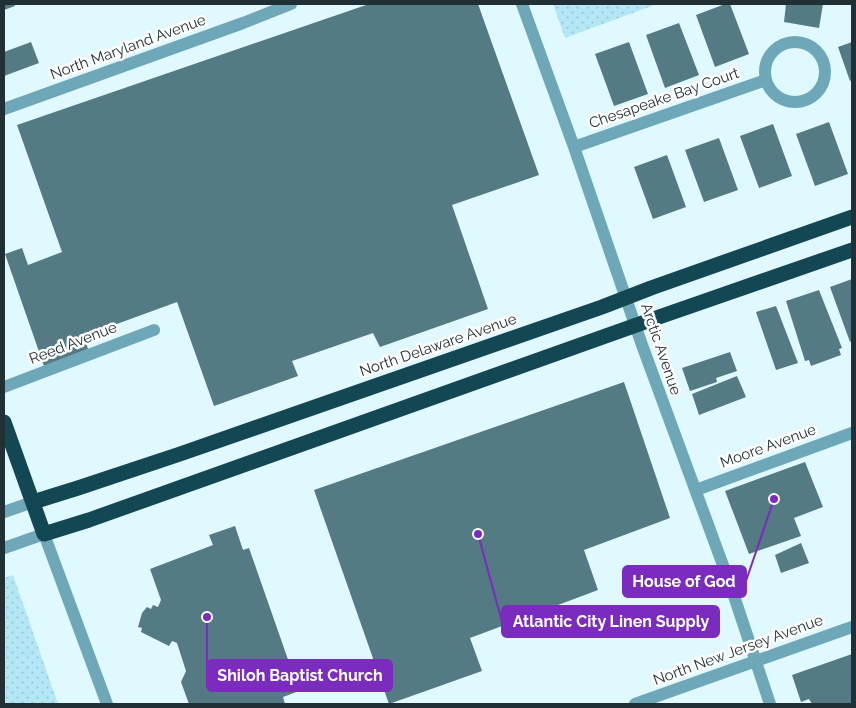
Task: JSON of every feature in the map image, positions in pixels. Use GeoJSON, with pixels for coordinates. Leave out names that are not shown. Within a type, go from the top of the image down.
{"type":"FeatureCollection","features":[{"type":"Feature","properties":{"kind":"highway","name":"North Delaware Avenue"},"geometry":{"type":"LineString","coordinates":[[33,502],[180,454],[852,217]]}},
{"type":"Feature","properties":{"kind":"highway"},"geometry":{"type":"LineString","coordinates":[[4,422],[44,534],[116,511],[852,250]]}},
{"type":"Feature","properties":{"kind":"street","name":"North Maryland Avenue"},"geometry":{"type":"LineString","coordinates":[[4,109],[291,4]]}},
{"type":"Feature","properties":{"kind":"street","name":"Arctic Avenue"},"geometry":{"type":"LineString","coordinates":[[522,4],[731,587],[770,704]]}},
{"type":"Feature","properties":{"kind":"street"},"geometry":{"type":"LineString","coordinates":[[789,42],[800,42],[809,45],[817,51],[825,69],[821,88],[814,96],[795,102],[786,101],[777,96],[770,89],[766,80],[767,60],[772,52],[789,42]]}},
{"type":"Feature","properties":{"kind":"street","name":"Chesapeake Bay Court"},"geometry":{"type":"LineString","coordinates":[[574,147],[766,80]]}},
{"type":"Feature","properties":{"kind":"street","name":"Reed Avenue"},"geometry":{"type":"LineString","coordinates":[[4,387],[154,330]]}},
{"type":"Feature","properties":{"kind":"street","name":"Moore Avenue"},"geometry":{"type":"LineString","coordinates":[[696,490],[852,433]]}},
{"type":"Feature","properties":{"kind":"street"},"geometry":{"type":"LineString","coordinates":[[4,512],[33,502]]}},
{"type":"Feature","properties":{"kind":"street"},"geometry":{"type":"LineString","coordinates":[[4,548],[44,534],[107,704]]}},
{"type":"Feature","properties":{"kind":"street","name":"North New Jersey Avenue"},"geometry":{"type":"LineString","coordinates":[[635,704],[852,627]]}},
{"type":"Feature","properties":{"kind":"shaded area"},"geometry":{"type":"Polygon","coordinates":[[[553,4],[657,4],[565,38],[553,4]]]}},
{"type":"Feature","properties":{"kind":"shaded area"},"geometry":{"type":"Polygon","coordinates":[[[13,575],[58,704],[4,704],[4,578],[13,575]]]}},
{"type":"Feature","properties":{"kind":"building"},"geometry":{"type":"Polygon","coordinates":[[[4,4],[14,4],[15,6],[4,10],[4,4]]]}},
{"type":"Feature","properties":{"kind":"building"},"geometry":{"type":"Polygon","coordinates":[[[369,4],[478,4],[539,175],[452,205],[488,309],[380,347],[373,333],[292,361],[298,376],[214,406],[177,302],[84,336],[88,349],[44,366],[5,254],[22,248],[28,265],[62,252],[17,125],[369,4]]]}},
{"type":"Feature","properties":{"kind":"building"},"geometry":{"type":"Polygon","coordinates":[[[725,4],[730,4],[749,54],[715,67],[696,15],[725,4]]]}},
{"type":"Feature","properties":{"kind":"building"},"geometry":{"type":"Polygon","coordinates":[[[786,4],[823,4],[819,28],[784,22],[786,4]]]}},
{"type":"Feature","properties":{"kind":"building"},"geometry":{"type":"Polygon","coordinates":[[[679,23],[699,75],[665,88],[646,35],[679,23]]]}},
{"type":"Feature","properties":{"kind":"building"},"geometry":{"type":"Polygon","coordinates":[[[31,42],[39,63],[4,76],[4,52],[31,42]]]}},
{"type":"Feature","properties":{"kind":"building"},"geometry":{"type":"Polygon","coordinates":[[[629,42],[648,94],[614,106],[595,54],[629,42]]]}},
{"type":"Feature","properties":{"kind":"building"},"geometry":{"type":"Polygon","coordinates":[[[852,42],[852,80],[850,81],[838,47],[852,42]]]}},
{"type":"Feature","properties":{"kind":"building"},"geometry":{"type":"Polygon","coordinates":[[[829,122],[848,174],[815,186],[796,134],[829,122]]]}},
{"type":"Feature","properties":{"kind":"building"},"geometry":{"type":"Polygon","coordinates":[[[773,124],[792,176],[759,188],[740,136],[773,124]]]}},
{"type":"Feature","properties":{"kind":"building"},"geometry":{"type":"Polygon","coordinates":[[[719,138],[738,190],[704,202],[685,150],[719,138]]]}},
{"type":"Feature","properties":{"kind":"building"},"geometry":{"type":"Polygon","coordinates":[[[667,155],[686,207],[653,219],[634,167],[667,155]]]}},
{"type":"Feature","properties":{"kind":"building"},"geometry":{"type":"Polygon","coordinates":[[[852,279],[852,341],[850,342],[830,287],[852,279]]]}},
{"type":"Feature","properties":{"kind":"building"},"geometry":{"type":"Polygon","coordinates":[[[819,290],[842,348],[839,349],[841,355],[811,366],[809,360],[805,361],[786,301],[819,290]]]}},
{"type":"Feature","properties":{"kind":"building"},"geometry":{"type":"Polygon","coordinates":[[[776,306],[798,363],[776,370],[756,312],[776,306]]]}},
{"type":"Feature","properties":{"kind":"building"},"geometry":{"type":"Polygon","coordinates":[[[730,352],[737,371],[716,378],[717,382],[690,391],[682,368],[730,352]]]}},
{"type":"Feature","properties":{"kind":"building"},"geometry":{"type":"Polygon","coordinates":[[[737,376],[746,397],[699,415],[692,394],[737,376]]]}},
{"type":"Feature","properties":{"kind":"building"},"geometry":{"type":"Polygon","coordinates":[[[624,382],[670,518],[584,550],[598,590],[470,638],[482,671],[389,704],[314,490],[624,382]]]}},
{"type":"Feature","properties":{"kind":"building"},"geometry":{"type":"Polygon","coordinates":[[[805,462],[823,507],[794,518],[801,536],[749,554],[725,491],[805,462]]]}},
{"type":"Feature","properties":{"kind":"building"},"geometry":{"type":"Polygon","coordinates":[[[235,526],[243,550],[249,548],[299,691],[283,697],[285,704],[189,704],[181,682],[186,671],[177,643],[172,641],[169,646],[141,632],[142,628],[138,627],[142,613],[147,607],[151,609],[153,605],[158,607],[161,600],[150,569],[213,545],[209,535],[235,526]]]}},
{"type":"Feature","properties":{"kind":"building"},"geometry":{"type":"Polygon","coordinates":[[[801,543],[809,563],[781,573],[775,555],[801,543]]]}},
{"type":"Feature","properties":{"kind":"building"},"geometry":{"type":"Polygon","coordinates":[[[852,654],[852,704],[812,704],[809,699],[801,702],[792,675],[852,654]]]}},
{"type":"Feature","properties":{"kind":"place","name":"House of God"},"geometry":{"type":"Point","coordinates":[774,499]}},
{"type":"Feature","properties":{"kind":"place","name":"Atlantic City Linen Supply"},"geometry":{"type":"Point","coordinates":[478,534]}},
{"type":"Feature","properties":{"kind":"place","name":"Shiloh Baptist Church"},"geometry":{"type":"Point","coordinates":[207,617]}}]}
